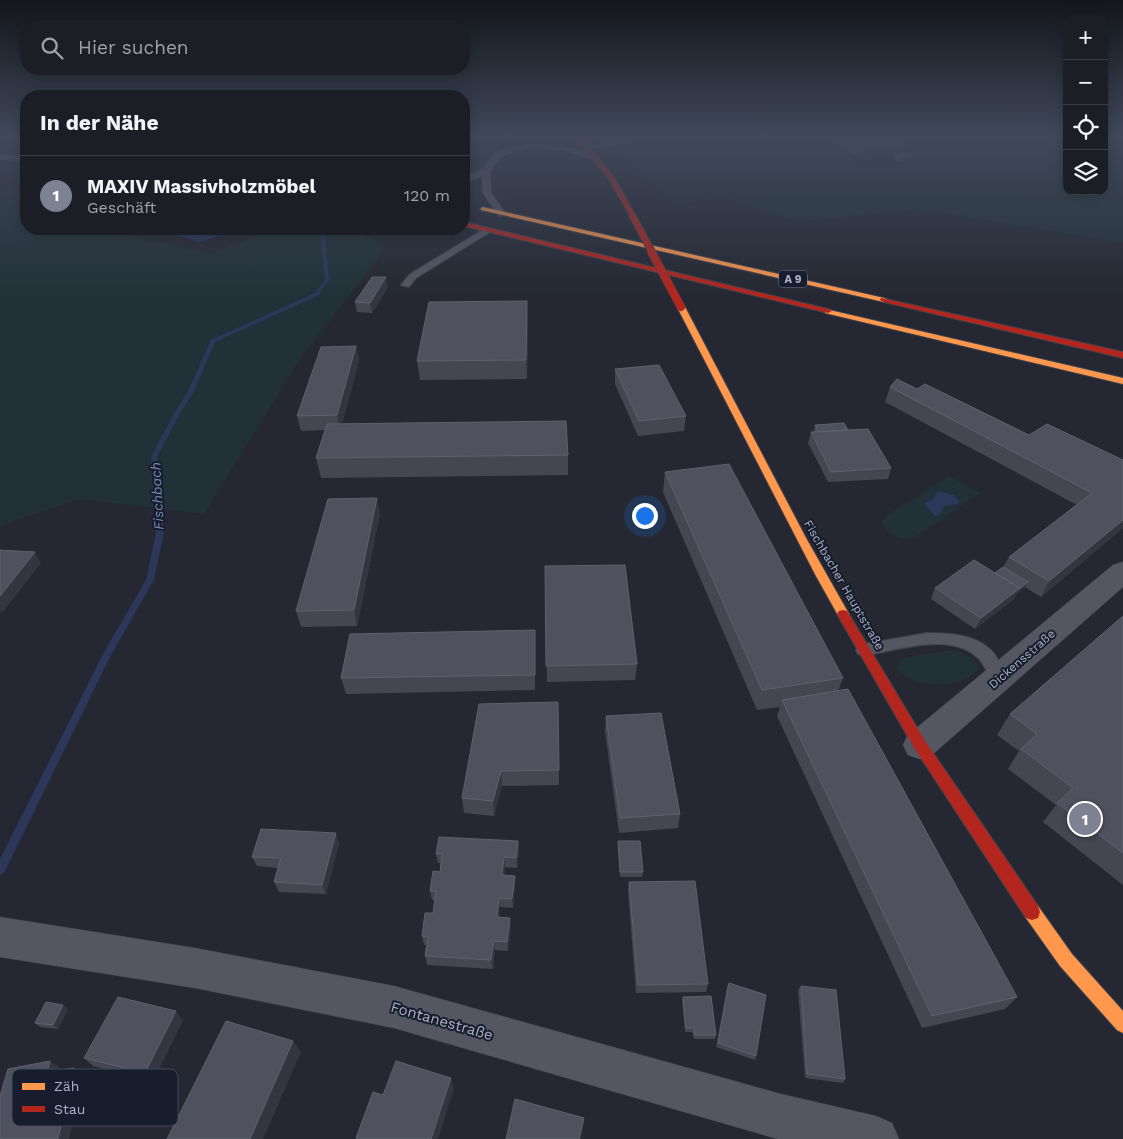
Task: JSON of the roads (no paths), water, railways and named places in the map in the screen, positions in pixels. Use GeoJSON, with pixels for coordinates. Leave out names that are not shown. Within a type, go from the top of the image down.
{"type":"FeatureCollection","features":[{"type":"Feature","properties":{"kind":"main road","name":"Fischbacher Hauptstraße"},"geometry":{"type":"LineString","coordinates":[[619,191],[723,384],[809,556],[920,745],[1006,876],[1066,960],[1123,1024]]}},
{"type":"Feature","properties":{"kind":"main road","name":"A 9"},"geometry":{"type":"LineString","coordinates":[[473,207],[1123,355]]}},
{"type":"Feature","properties":{"kind":"main road","name":"A 9"},"geometry":{"type":"LineString","coordinates":[[470,225],[1123,381]]}},
{"type":"Feature","properties":{"kind":"street","name":"Dickensstraße"},"geometry":{"type":"LineString","coordinates":[[920,745],[1123,572]]}},
{"type":"Feature","properties":{"kind":"street","name":"Fontanestraße"},"geometry":{"type":"LineString","coordinates":[[0,936],[195,968],[394,1007],[780,1128],[876,1139]]}},
{"type":"Feature","properties":{"kind":"lane"},"geometry":{"type":"LineString","coordinates":[[487,191],[501,213]]}},
{"type":"Feature","properties":{"kind":"lane"},"geometry":{"type":"LineString","coordinates":[[406,285],[413,276],[489,230]]}},
{"type":"Feature","properties":{"kind":"lane"},"geometry":{"type":"LineString","coordinates":[[864,650],[914,641],[950,638],[968,643],[985,655],[998,678]]}},
{"type":"Feature","properties":{"kind":"water"},"geometry":{"type":"Polygon","coordinates":[[[176,235],[222,235],[199,242],[176,235]]]}},
{"type":"Feature","properties":{"kind":"water"},"geometry":{"type":"Polygon","coordinates":[[[938,491],[954,495],[959,501],[958,504],[944,506],[940,515],[935,516],[924,503],[932,500],[938,491]]]}},
{"type":"Feature","properties":{"kind":"waterway","name":"Fischbach"},"geometry":{"type":"LineString","coordinates":[[0,870],[107,654],[150,580],[160,532],[154,457],[190,393],[213,341],[317,294],[327,280],[323,235]]}},
{"type":"Feature","properties":{"kind":"place","name":"MAXIV Massivholzmöbel"},"geometry":{"type":"Point","coordinates":[1085,819]}}]}
